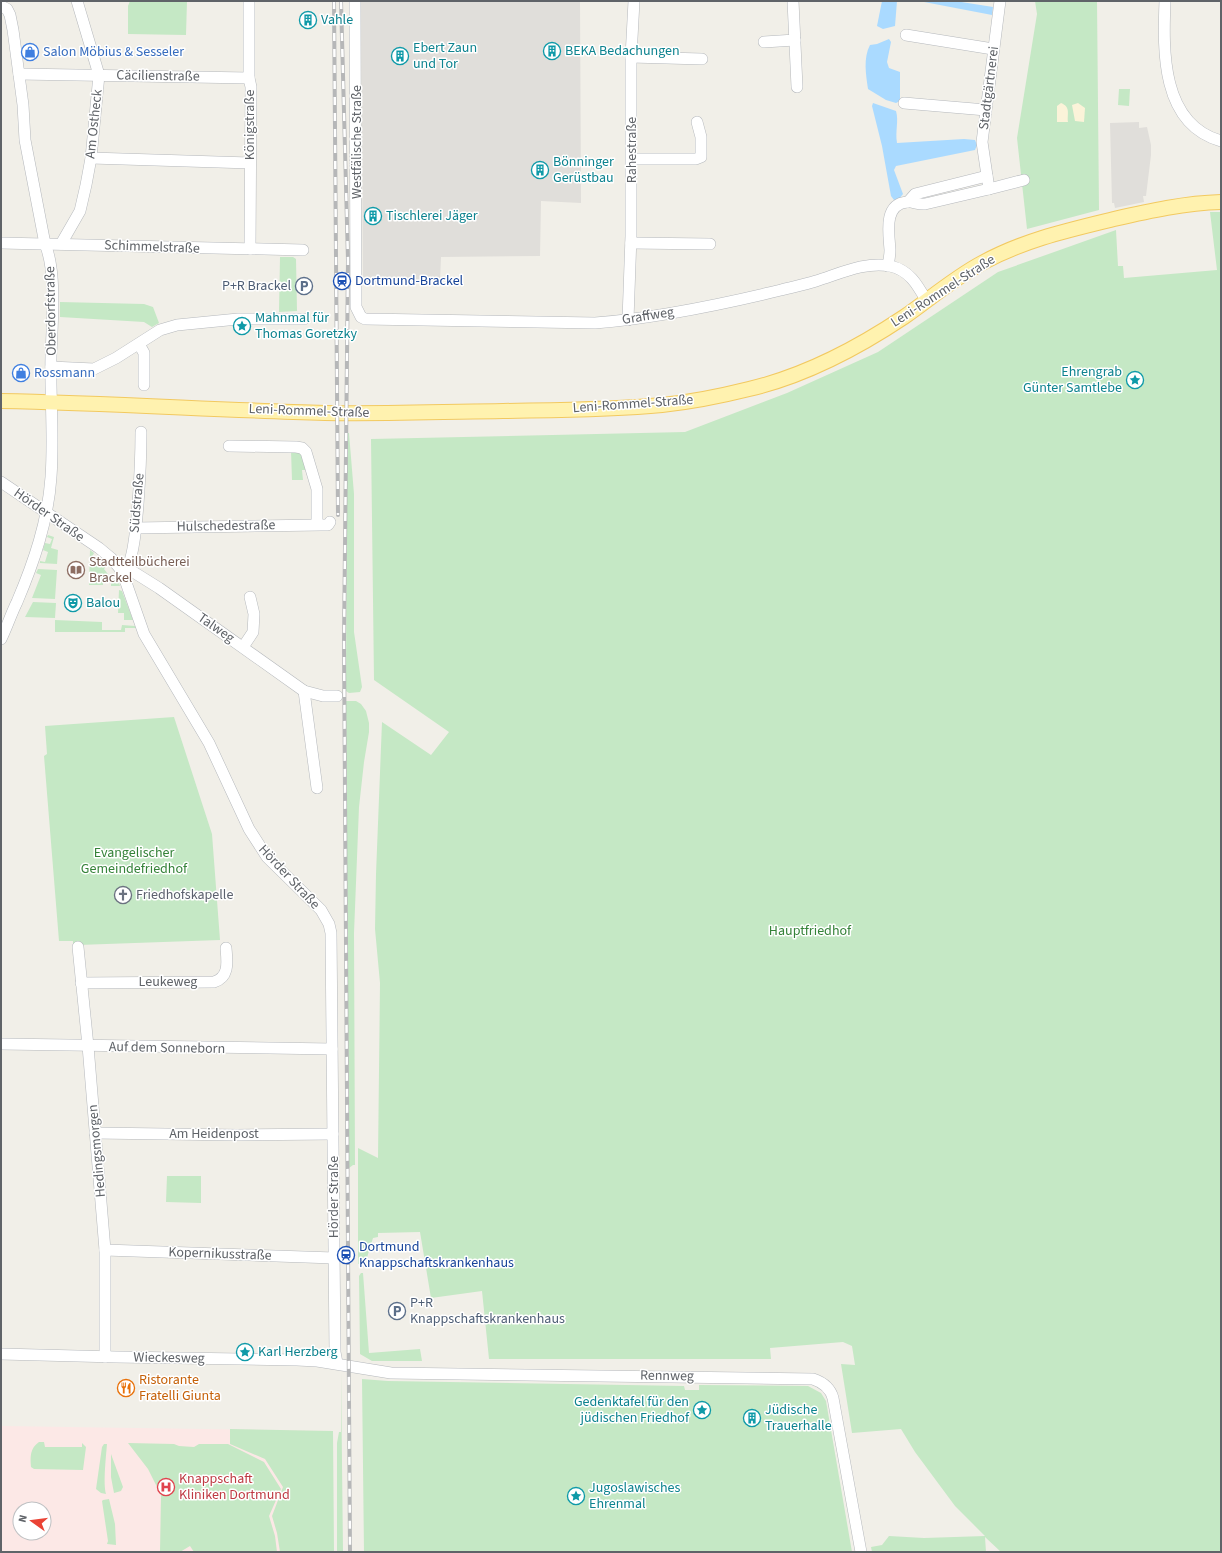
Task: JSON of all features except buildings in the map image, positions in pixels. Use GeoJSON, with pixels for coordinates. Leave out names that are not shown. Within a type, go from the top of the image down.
{"type":"FeatureCollection","features":[{"type":"Feature","properties":{"kind":"main road","name":"Leni-Rommel-Straße"},"geometry":{"type":"LineString","coordinates":[[1,401],[333,413],[407,413],[569,410],[664,405],[708,398],[750,389],[784,379],[826,362],[856,347],[905,316],[926,300],[984,262],[1022,244],[1083,226],[1149,211],[1221,202]]}},
{"type":"Feature","properties":{"kind":"street","name":"Am Ostheck"},"geometry":{"type":"LineString","coordinates":[[61,244],[80,211],[86,185],[91,158],[99,75],[77,1]]}},
{"type":"Feature","properties":{"kind":"street","name":"Königstraße"},"geometry":{"type":"LineString","coordinates":[[248,1],[249,78],[251,87],[250,249]]}},
{"type":"Feature","properties":{"kind":"street","name":"Westfälische Straße"},"geometry":{"type":"LineString","coordinates":[[355,1],[356,307]]}},
{"type":"Feature","properties":{"kind":"street","name":"Rahestraße"},"geometry":{"type":"LineString","coordinates":[[628,320],[632,160],[631,57],[634,1]]}},
{"type":"Feature","properties":{"kind":"street"},"geometry":{"type":"LineString","coordinates":[[793,1],[797,88]]}},
{"type":"Feature","properties":{"kind":"street","name":"Stadtgärtnerei"},"geometry":{"type":"LineString","coordinates":[[989,189],[982,142],[1000,1]]}},
{"type":"Feature","properties":{"kind":"street"},"geometry":{"type":"LineString","coordinates":[[1165,1],[1164,51],[1169,79],[1176,101],[1185,117],[1199,132],[1207,137],[1221,141]]}},
{"type":"Feature","properties":{"kind":"street","name":"Oberdorfstraße"},"geometry":{"type":"LineString","coordinates":[[1,639],[32,566],[47,512],[51,478],[52,283],[49,253],[45,244],[25,140],[13,30],[10,15],[4,8]]}},
{"type":"Feature","properties":{"kind":"street"},"geometry":{"type":"LineString","coordinates":[[906,35],[994,49]]}},
{"type":"Feature","properties":{"kind":"street"},"geometry":{"type":"LineString","coordinates":[[764,42],[795,40]]}},
{"type":"Feature","properties":{"kind":"street"},"geometry":{"type":"LineString","coordinates":[[631,57],[702,59]]}},
{"type":"Feature","properties":{"kind":"street","name":"Cäcilienstraße"},"geometry":{"type":"LineString","coordinates":[[19,74],[249,78]]}},
{"type":"Feature","properties":{"kind":"street"},"geometry":{"type":"LineString","coordinates":[[904,103],[986,110]]}},
{"type":"Feature","properties":{"kind":"street"},"geometry":{"type":"LineString","coordinates":[[632,160],[696,159],[701,157],[701,137],[697,122]]}},
{"type":"Feature","properties":{"kind":"street"},"geometry":{"type":"LineString","coordinates":[[91,158],[250,163]]}},
{"type":"Feature","properties":{"kind":"street"},"geometry":{"type":"LineString","coordinates":[[908,202],[915,194],[987,176]]}},
{"type":"Feature","properties":{"kind":"street"},"geometry":{"type":"LineString","coordinates":[[888,266],[890,252],[889,218],[895,208],[900,204],[908,202],[925,204],[1024,180]]}},
{"type":"Feature","properties":{"kind":"street"},"geometry":{"type":"LineString","coordinates":[[631,243],[710,244]]}},
{"type":"Feature","properties":{"kind":"street","name":"Schimmelstraße"},"geometry":{"type":"LineString","coordinates":[[1,244],[303,250]]}},
{"type":"Feature","properties":{"kind":"street","name":"Graffweg"},"geometry":{"type":"LineString","coordinates":[[356,307],[361,317],[369,320],[595,323],[628,320],[695,309],[769,293],[870,266],[888,266],[898,268],[909,275],[918,284],[926,300]]}},
{"type":"Feature","properties":{"kind":"street"},"geometry":{"type":"LineString","coordinates":[[51,367],[94,369],[116,358],[160,330],[183,324],[238,319],[304,319]]}},
{"type":"Feature","properties":{"kind":"street"},"geometry":{"type":"LineString","coordinates":[[139,344],[144,353],[144,385]]}},
{"type":"Feature","properties":{"kind":"street","name":"Südstraße"},"geometry":{"type":"LineString","coordinates":[[124,569],[131,557],[136,528],[141,432]]}},
{"type":"Feature","properties":{"kind":"street"},"geometry":{"type":"LineString","coordinates":[[229,446],[302,448],[306,452],[317,489],[317,524]]}},
{"type":"Feature","properties":{"kind":"street","name":"Hörder Straße"},"geometry":{"type":"LineString","coordinates":[[1,482],[47,512],[124,569],[144,634],[209,743],[249,829],[267,856],[321,910],[330,924],[335,1352],[337,1364]]}},
{"type":"Feature","properties":{"kind":"street","name":"Hulschedestraße"},"geometry":{"type":"LineString","coordinates":[[136,528],[328,525],[330,522]]}},
{"type":"Feature","properties":{"kind":"street","name":"Talweg"},"geometry":{"type":"LineString","coordinates":[[124,569],[159,588],[304,691],[323,696],[337,696]]}},
{"type":"Feature","properties":{"kind":"street"},"geometry":{"type":"LineString","coordinates":[[242,647],[253,632],[254,614],[250,597]]}},
{"type":"Feature","properties":{"kind":"street"},"geometry":{"type":"LineString","coordinates":[[304,691],[316,788]]}},
{"type":"Feature","properties":{"kind":"street","name":"Hedingsmorgen"},"geometry":{"type":"LineString","coordinates":[[78,947],[105,1250],[105,1357]]}},
{"type":"Feature","properties":{"kind":"street","name":"Leukeweg"},"geometry":{"type":"LineString","coordinates":[[81,983],[214,982],[219,980],[226,972],[226,948]]}},
{"type":"Feature","properties":{"kind":"street","name":"Auf dem Sonneborn"},"geometry":{"type":"LineString","coordinates":[[1,1044],[332,1049]]}},
{"type":"Feature","properties":{"kind":"street","name":"Am Heidenpost"},"geometry":{"type":"LineString","coordinates":[[95,1133],[237,1135],[333,1134]]}},
{"type":"Feature","properties":{"kind":"street","name":"Kopernikusstraße"},"geometry":{"type":"LineString","coordinates":[[105,1250],[334,1258]]}},
{"type":"Feature","properties":{"kind":"street","name":"Wieckesweg"},"geometry":{"type":"LineString","coordinates":[[1,1354],[296,1360],[337,1364]]}},
{"type":"Feature","properties":{"kind":"street","name":"Rennweg"},"geometry":{"type":"LineString","coordinates":[[337,1364],[391,1373],[813,1379],[825,1385],[832,1393],[861,1552]]}},
{"type":"Feature","properties":{"kind":"shaded area"},"geometry":{"type":"Polygon","coordinates":[[[361,1],[580,1],[581,203],[541,201],[540,256],[441,257],[440,281],[363,282],[361,1]]]}},
{"type":"Feature","properties":{"kind":"shaded area"},"geometry":{"type":"Polygon","coordinates":[[[1139,122],[1139,128],[1147,127],[1151,145],[1146,196],[1143,196],[1144,202],[1115,208],[1114,203],[1112,203],[1110,123],[1139,122]]]}},
{"type":"Feature","properties":{"kind":"shaded area","name":"Knappschaft Kliniken Dortmund"},"geometry":{"type":"Polygon","coordinates":[[[1,1426],[333,1431],[331,1552],[1,1552],[1,1426]]]}},
{"type":"Feature","properties":{"kind":"green space"},"geometry":{"type":"Polygon","coordinates":[[[130,1],[187,1],[186,35],[128,34],[128,6],[130,1]]]}},
{"type":"Feature","properties":{"kind":"green space"},"geometry":{"type":"Polygon","coordinates":[[[1035,1],[1097,1],[1099,210],[1027,229],[1017,138],[1037,14],[1035,1]]]}},
{"type":"Feature","properties":{"kind":"green space"},"geometry":{"type":"Polygon","coordinates":[[[1119,89],[1130,89],[1129,106],[1118,105],[1119,89]]]}},
{"type":"Feature","properties":{"kind":"green space","name":"Hauptfriedhof"},"geometry":{"type":"Polygon","coordinates":[[[1210,212],[1221,212],[1221,1552],[1001,1552],[985,1537],[986,1552],[872,1552],[871,1547],[882,1545],[889,1536],[924,1538],[985,1536],[955,1506],[915,1452],[901,1429],[852,1433],[841,1364],[855,1365],[852,1346],[843,1342],[770,1348],[771,1359],[489,1359],[482,1291],[431,1298],[420,1232],[378,1233],[378,1237],[373,1238],[365,1264],[358,1264],[358,1148],[378,1158],[380,983],[375,929],[382,722],[431,755],[449,732],[374,680],[371,439],[685,432],[787,393],[878,352],[998,272],[1116,230],[1118,266],[1123,266],[1124,278],[1217,270],[1210,212]]]}},
{"type":"Feature","properties":{"kind":"green space"},"geometry":{"type":"Polygon","coordinates":[[[280,257],[293,257],[296,259],[297,311],[279,312],[280,257]]]}},
{"type":"Feature","properties":{"kind":"green space"},"geometry":{"type":"Polygon","coordinates":[[[60,302],[144,304],[153,307],[159,323],[152,327],[144,322],[60,317],[60,302]]]}},
{"type":"Feature","properties":{"kind":"green space"},"geometry":{"type":"Polygon","coordinates":[[[347,433],[349,433],[354,494],[354,632],[362,687],[360,692],[349,693],[346,691],[347,433]]]}},
{"type":"Feature","properties":{"kind":"green space"},"geometry":{"type":"Polygon","coordinates":[[[300,450],[308,470],[302,470],[303,480],[292,480],[291,451],[300,450]]]}},
{"type":"Feature","properties":{"kind":"green space"},"geometry":{"type":"Polygon","coordinates":[[[48,535],[54,537],[51,548],[58,550],[57,564],[40,563],[40,561],[45,562],[48,552],[43,550],[45,543],[50,544],[52,539],[47,537],[48,535]]]}},
{"type":"Feature","properties":{"kind":"green space"},"geometry":{"type":"Polygon","coordinates":[[[90,550],[94,553],[92,557],[99,563],[103,559],[108,564],[104,569],[114,582],[118,580],[120,586],[111,586],[111,580],[103,580],[103,585],[89,585],[90,550]]]}},
{"type":"Feature","properties":{"kind":"green space"},"geometry":{"type":"Polygon","coordinates":[[[38,569],[57,570],[55,599],[32,598],[41,575],[36,573],[38,569]]]}},
{"type":"Feature","properties":{"kind":"green space"},"geometry":{"type":"Polygon","coordinates":[[[119,590],[122,591],[133,620],[124,620],[124,613],[118,613],[119,590]]]}},
{"type":"Feature","properties":{"kind":"green space"},"geometry":{"type":"Polygon","coordinates":[[[33,602],[56,603],[55,618],[25,617],[33,602]]]}},
{"type":"Feature","properties":{"kind":"green space"},"geometry":{"type":"Polygon","coordinates":[[[55,620],[102,622],[102,630],[121,630],[122,625],[135,626],[136,628],[125,628],[125,632],[55,632],[55,620]]]}},
{"type":"Feature","properties":{"kind":"green space"},"geometry":{"type":"Polygon","coordinates":[[[346,701],[356,701],[361,704],[366,711],[369,723],[359,807],[354,933],[355,1165],[349,1168],[346,701]]]}},
{"type":"Feature","properties":{"kind":"green space","name":"Evangelischer Gemeindefriedhof"},"geometry":{"type":"Polygon","coordinates":[[[174,717],[212,834],[220,940],[78,945],[73,945],[73,941],[59,941],[44,756],[47,754],[45,726],[174,717]]]}},
{"type":"Feature","properties":{"kind":"green space"},"geometry":{"type":"Polygon","coordinates":[[[167,1176],[201,1176],[201,1203],[166,1202],[167,1176]]]}},
{"type":"Feature","properties":{"kind":"green space"},"geometry":{"type":"Polygon","coordinates":[[[363,1273],[369,1353],[420,1349],[422,1361],[372,1361],[360,1354],[359,1276],[363,1273]]]}},
{"type":"Feature","properties":{"kind":"green space"},"geometry":{"type":"Polygon","coordinates":[[[341,1371],[343,1552],[337,1552],[337,1443],[339,1432],[341,1432],[341,1371]]]}},
{"type":"Feature","properties":{"kind":"green space"},"geometry":{"type":"Polygon","coordinates":[[[362,1379],[388,1381],[684,1386],[685,1390],[699,1390],[699,1385],[808,1386],[821,1393],[826,1401],[852,1552],[364,1552],[362,1379]]]}},
{"type":"Feature","properties":{"kind":"green space"},"geometry":{"type":"Polygon","coordinates":[[[230,1429],[333,1431],[334,1552],[280,1552],[272,1516],[283,1487],[265,1459],[230,1444],[230,1429]]]}},
{"type":"Feature","properties":{"kind":"green space"},"geometry":{"type":"Polygon","coordinates":[[[39,1442],[44,1442],[45,1447],[82,1447],[82,1443],[86,1447],[83,1470],[34,1469],[31,1467],[31,1453],[36,1444],[39,1442]]]}},
{"type":"Feature","properties":{"kind":"green space"},"geometry":{"type":"Polygon","coordinates":[[[128,1443],[174,1444],[179,1446],[194,1447],[199,1444],[228,1444],[264,1462],[281,1489],[269,1516],[275,1536],[277,1552],[194,1552],[190,1546],[180,1552],[160,1552],[161,1495],[148,1469],[128,1443]]]}},
{"type":"Feature","properties":{"kind":"green space"},"geometry":{"type":"Polygon","coordinates":[[[104,1444],[107,1444],[105,1477],[106,1494],[101,1493],[96,1489],[102,1447],[104,1444]]]}},
{"type":"Feature","properties":{"kind":"green space"},"geometry":{"type":"Polygon","coordinates":[[[111,1454],[123,1487],[121,1491],[114,1493],[111,1477],[111,1454]]]}},
{"type":"Feature","properties":{"kind":"green space"},"geometry":{"type":"Polygon","coordinates":[[[109,1499],[115,1524],[116,1545],[107,1544],[108,1541],[102,1501],[109,1499]]]}},
{"type":"Feature","properties":{"kind":"sand"},"geometry":{"type":"Polygon","coordinates":[[[1061,103],[1068,111],[1068,122],[1057,122],[1057,106],[1061,103]]]}},
{"type":"Feature","properties":{"kind":"sand"},"geometry":{"type":"Polygon","coordinates":[[[1078,103],[1085,108],[1084,122],[1075,121],[1072,105],[1078,103]]]}},
{"type":"Feature","properties":{"kind":"water"},"geometry":{"type":"Polygon","coordinates":[[[882,1],[897,1],[895,26],[883,29],[877,26],[882,1]]]}},
{"type":"Feature","properties":{"kind":"water"},"geometry":{"type":"Polygon","coordinates":[[[919,1],[955,1],[993,7],[992,15],[919,1]]]}},
{"type":"Feature","properties":{"kind":"water"},"geometry":{"type":"Polygon","coordinates":[[[889,39],[891,42],[887,62],[889,68],[900,72],[900,101],[896,103],[886,100],[868,89],[866,78],[866,55],[870,45],[889,39]]]}},
{"type":"Feature","properties":{"kind":"water"},"geometry":{"type":"Polygon","coordinates":[[[873,103],[896,111],[897,143],[964,139],[975,140],[977,145],[975,150],[896,166],[894,170],[903,194],[899,199],[894,200],[891,196],[882,146],[872,106],[873,103]]]}},
{"type":"Feature","properties":{"kind":"railway"},"geometry":{"type":"LineString","coordinates":[[334,1],[338,515]]}},
{"type":"Feature","properties":{"kind":"railway"},"geometry":{"type":"LineString","coordinates":[[341,1],[348,260],[344,642],[350,1552]]}},
{"type":"Feature","properties":{"kind":"place","name":"Vahle"},"geometry":{"type":"Point","coordinates":[308,20]}},
{"type":"Feature","properties":{"kind":"place","name":"BEKA Bedachungen"},"geometry":{"type":"Point","coordinates":[552,51]}},
{"type":"Feature","properties":{"kind":"place","name":"Salon Möbius & Sesseler"},"geometry":{"type":"Point","coordinates":[30,52]}},
{"type":"Feature","properties":{"kind":"place","name":"Ebert Zaun und Tor"},"geometry":{"type":"Point","coordinates":[400,56]}},
{"type":"Feature","properties":{"kind":"place","name":"Bönninger Gerüstbau"},"geometry":{"type":"Point","coordinates":[540,170]}},
{"type":"Feature","properties":{"kind":"place","name":"Tischlerei Jäger"},"geometry":{"type":"Point","coordinates":[373,216]}},
{"type":"Feature","properties":{"kind":"place","name":"Dortmund-Brackel"},"geometry":{"type":"Point","coordinates":[342,281]}},
{"type":"Feature","properties":{"kind":"place","name":"P+R Brackel"},"geometry":{"type":"Point","coordinates":[304,286]}},
{"type":"Feature","properties":{"kind":"place","name":"Mahnmal für Thomas Goretzky"},"geometry":{"type":"Point","coordinates":[242,326]}},
{"type":"Feature","properties":{"kind":"place","name":"Rossmann"},"geometry":{"type":"Point","coordinates":[21,373]}},
{"type":"Feature","properties":{"kind":"place","name":"Ehrengrab Günter Samtlebe"},"geometry":{"type":"Point","coordinates":[1135,380]}},
{"type":"Feature","properties":{"kind":"place","name":"Stadtteilbücherei Brackel"},"geometry":{"type":"Point","coordinates":[76,570]}},
{"type":"Feature","properties":{"kind":"place","name":"Balou"},"geometry":{"type":"Point","coordinates":[73,603]}},
{"type":"Feature","properties":{"kind":"place","name":"Friedhofskapelle"},"geometry":{"type":"Point","coordinates":[123,895]}},
{"type":"Feature","properties":{"kind":"place","name":"Dortmund Knappschaftskrankenhaus"},"geometry":{"type":"Point","coordinates":[346,1255]}},
{"type":"Feature","properties":{"kind":"place","name":"P+R Knappschaftskrankenhaus"},"geometry":{"type":"Point","coordinates":[397,1311]}},
{"type":"Feature","properties":{"kind":"place","name":"Karl Herzberg"},"geometry":{"type":"Point","coordinates":[245,1352]}},
{"type":"Feature","properties":{"kind":"place","name":"Ristorante Fratelli Giunta"},"geometry":{"type":"Point","coordinates":[126,1388]}},
{"type":"Feature","properties":{"kind":"place","name":"Gedenktafel für den jüdischen Friedhof"},"geometry":{"type":"Point","coordinates":[702,1410]}},
{"type":"Feature","properties":{"kind":"place","name":"Jüdische Trauerhalle"},"geometry":{"type":"Point","coordinates":[752,1418]}},
{"type":"Feature","properties":{"kind":"place","name":"Knappschaft Kliniken Dortmund"},"geometry":{"type":"Point","coordinates":[166,1487]}},
{"type":"Feature","properties":{"kind":"place","name":"Jugoslawisches Ehrenmal"},"geometry":{"type":"Point","coordinates":[576,1496]}}]}
